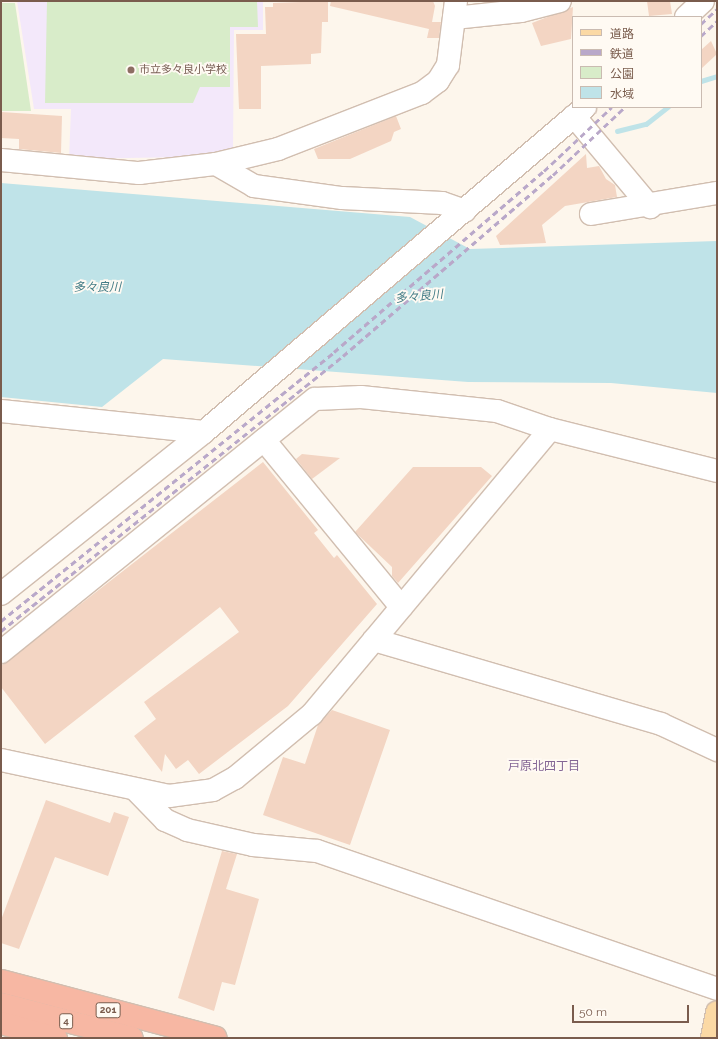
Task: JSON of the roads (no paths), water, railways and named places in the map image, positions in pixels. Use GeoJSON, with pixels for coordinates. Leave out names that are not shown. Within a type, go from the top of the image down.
{"type":"FeatureCollection","features":[{"type":"Feature","properties":{"kind":"highway","name":"201"},"geometry":{"type":"LineString","coordinates":[[1,981],[216,1038]]}},
{"type":"Feature","properties":{"kind":"highway","name":"4"},"geometry":{"type":"LineString","coordinates":[[1,1004],[132,1038]]}},
{"type":"Feature","properties":{"kind":"highway","name":"4"},"geometry":{"type":"LineString","coordinates":[[1,1023],[56,1038]]}},
{"type":"Feature","properties":{"kind":"main road"},"geometry":{"type":"LineString","coordinates":[[712,1038],[717,1012]]}},
{"type":"Feature","properties":{"kind":"street"},"geometry":{"type":"LineString","coordinates":[[1,160],[139,173],[216,164],[278,149],[422,93],[438,81],[448,65],[455,9],[521,11],[560,1]]}},
{"type":"Feature","properties":{"kind":"street"},"geometry":{"type":"LineString","coordinates":[[687,16],[703,1]]}},
{"type":"Feature","properties":{"kind":"street"},"geometry":{"type":"LineString","coordinates":[[1,594],[204,432],[579,112],[650,206]]}},
{"type":"Feature","properties":{"kind":"street"},"geometry":{"type":"LineString","coordinates":[[216,164],[254,186],[342,198],[442,203],[459,215]]}},
{"type":"Feature","properties":{"kind":"street"},"geometry":{"type":"LineString","coordinates":[[591,214],[650,206],[717,193]]}},
{"type":"Feature","properties":{"kind":"street"},"geometry":{"type":"LineString","coordinates":[[1,652],[315,399],[362,397],[497,412],[550,429],[717,471]]}},
{"type":"Feature","properties":{"kind":"street"},"geometry":{"type":"LineString","coordinates":[[1,411],[204,432]]}},
{"type":"Feature","properties":{"kind":"street"},"geometry":{"type":"LineString","coordinates":[[1,760],[169,796],[213,790],[235,778],[312,714],[550,429]]}},
{"type":"Feature","properties":{"kind":"street"},"geometry":{"type":"LineString","coordinates":[[264,440],[401,607]]}},
{"type":"Feature","properties":{"kind":"street"},"geometry":{"type":"LineString","coordinates":[[374,640],[661,724],[717,750]]}},
{"type":"Feature","properties":{"kind":"street"},"geometry":{"type":"LineString","coordinates":[[136,790],[165,820],[187,830],[253,844],[317,851],[717,989]]}},
{"type":"Feature","properties":{"kind":"water","name":"多々良川"},"geometry":{"type":"Polygon","coordinates":[[[1,183],[410,217],[470,249],[717,241],[717,393],[611,383],[468,382],[163,359],[102,407],[1,397],[1,183]]]}},
{"type":"Feature","properties":{"kind":"waterway"},"geometry":{"type":"LineString","coordinates":[[702,81],[717,76]]}},
{"type":"Feature","properties":{"kind":"waterway"},"geometry":{"type":"LineString","coordinates":[[617,131],[646,124],[667,108]]}},
{"type":"Feature","properties":{"kind":"railway"},"geometry":{"type":"LineString","coordinates":[[702,23],[717,9]]}},
{"type":"Feature","properties":{"kind":"railway"},"geometry":{"type":"LineString","coordinates":[[702,35],[717,21]]}},
{"type":"Feature","properties":{"kind":"railway"},"geometry":{"type":"LineString","coordinates":[[1,621],[334,352],[544,171],[611,108]]}},
{"type":"Feature","properties":{"kind":"railway"},"geometry":{"type":"LineString","coordinates":[[1,631],[343,356],[553,175],[624,108]]}},
{"type":"Feature","properties":{"kind":"place","name":"市立多々良小学校"},"geometry":{"type":"Point","coordinates":[131,70]}},
{"type":"Feature","properties":{"kind":"district","name":"戸原北四丁目"},"geometry":{"type":"Point","coordinates":[544,767]}}]}
